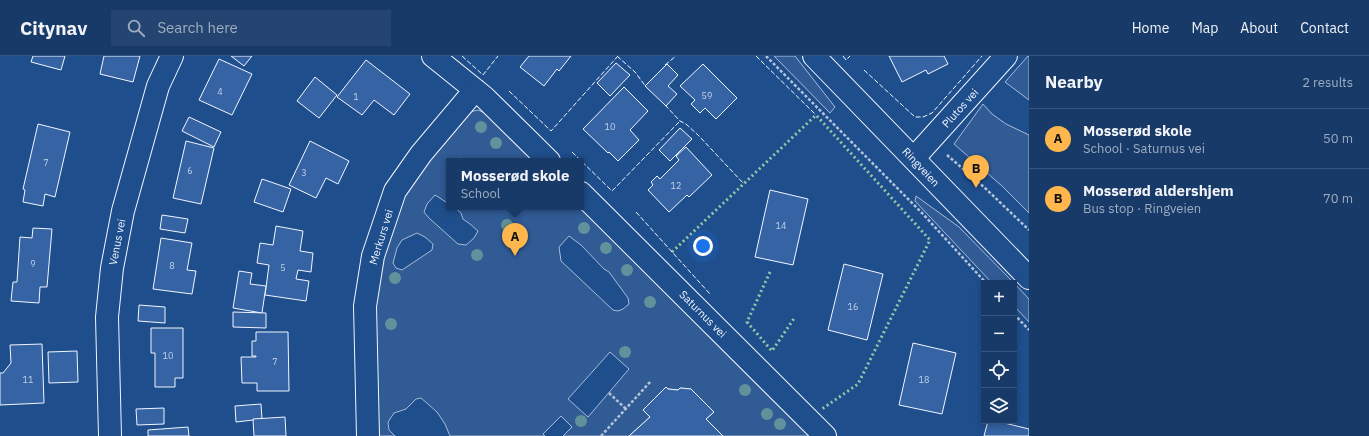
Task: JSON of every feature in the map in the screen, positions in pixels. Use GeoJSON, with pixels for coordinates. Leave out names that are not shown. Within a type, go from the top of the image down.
{"type":"FeatureCollection","features":[{"type":"Feature","properties":{"kind":"street","name":"Venus vei"},"geometry":{"type":"LineString","coordinates":[[110,436],[107,317],[112,268],[123,211],[158,86],[172,56]]}},
{"type":"Feature","properties":{"kind":"street"},"geometry":{"type":"LineString","coordinates":[[433,56],[484,97],[546,158]]}},
{"type":"Feature","properties":{"kind":"street","name":"Ringveien"},"geometry":{"type":"LineString","coordinates":[[814,56],[1029,278]]}},
{"type":"Feature","properties":{"kind":"street","name":"Plutos vei"},"geometry":{"type":"LineString","coordinates":[[914,158],[1006,56]]}},
{"type":"Feature","properties":{"kind":"street","name":"Merkurs vei"},"geometry":{"type":"LineString","coordinates":[[368,436],[365,306],[373,256],[395,191],[421,154],[475,90]]}},
{"type":"Feature","properties":{"kind":"street","name":"Saturnus vei"},"geometry":{"type":"LineString","coordinates":[[584,196],[825,436]]}},
{"type":"Feature","properties":{"kind":"path"},"geometry":{"type":"LineString","coordinates":[[766,56],[922,213],[983,280]]}},
{"type":"Feature","properties":{"kind":"path"},"geometry":{"type":"LineString","coordinates":[[930,142],[954,160],[1029,230]]}},
{"type":"Feature","properties":{"kind":"path"},"geometry":{"type":"LineString","coordinates":[[1016,316],[1029,330]]}},
{"type":"Feature","properties":{"kind":"path"},"geometry":{"type":"LineString","coordinates":[[601,436],[651,381]]}},
{"type":"Feature","properties":{"kind":"path"},"geometry":{"type":"LineString","coordinates":[[609,393],[626,409]]}},
{"type":"Feature","properties":{"kind":"shaded area"},"geometry":{"type":"Polygon","coordinates":[[[774,56],[795,56],[835,107],[830,113],[774,56]]]}},
{"type":"Feature","properties":{"kind":"shaded area"},"geometry":{"type":"Polygon","coordinates":[[[1029,56],[1029,100],[1005,82],[1029,56]]]}},
{"type":"Feature","properties":{"kind":"shaded area"},"geometry":{"type":"Polygon","coordinates":[[[983,104],[992,114],[1006,124],[1029,135],[1029,213],[1002,186],[954,144],[983,104]]]}},
{"type":"Feature","properties":{"kind":"shaded area"},"geometry":{"type":"Polygon","coordinates":[[[478,110],[487,114],[534,158],[446,158],[446,202],[435,195],[427,204],[424,212],[429,218],[458,244],[466,245],[474,238],[478,231],[463,219],[461,213],[458,210],[584,210],[813,436],[723,436],[706,419],[714,412],[691,389],[680,388],[678,390],[668,389],[666,387],[643,410],[650,417],[629,436],[563,436],[572,427],[561,416],[543,434],[545,436],[450,436],[445,424],[437,412],[421,398],[416,399],[406,409],[394,413],[388,422],[389,430],[395,436],[376,436],[373,306],[381,256],[403,197],[428,159],[470,112],[478,110]],[[417,233],[402,240],[397,248],[393,263],[396,268],[402,270],[432,250],[433,244],[425,237],[417,233]],[[569,236],[559,247],[561,261],[613,310],[618,311],[623,309],[629,304],[628,298],[609,272],[604,269],[581,245],[569,236]],[[610,352],[568,399],[588,417],[629,369],[610,352]]]}},
{"type":"Feature","properties":{"kind":"shaded area"},"geometry":{"type":"Polygon","coordinates":[[[916,196],[959,227],[1011,280],[989,280],[915,201],[916,196]]]}},
{"type":"Feature","properties":{"kind":"shaded area"},"geometry":{"type":"Polygon","coordinates":[[[1017,286],[1029,299],[1029,322],[1017,309],[1017,286]]]}},
{"type":"Feature","properties":{"kind":"building"},"geometry":{"type":"Polygon","coordinates":[[[33,56],[65,56],[61,70],[31,62],[33,56]]]}},
{"type":"Feature","properties":{"kind":"building"},"geometry":{"type":"Polygon","coordinates":[[[104,56],[140,56],[133,82],[100,74],[104,56]]]}},
{"type":"Feature","properties":{"kind":"building"},"geometry":{"type":"Polygon","coordinates":[[[231,56],[252,56],[244,66],[231,56]]]}},
{"type":"Feature","properties":{"kind":"building"},"geometry":{"type":"Polygon","coordinates":[[[529,56],[571,56],[559,71],[557,69],[544,86],[520,67],[529,56]]]}},
{"type":"Feature","properties":{"kind":"building"},"geometry":{"type":"Polygon","coordinates":[[[889,56],[944,56],[948,64],[928,74],[926,70],[902,82],[889,56]]]}},
{"type":"Feature","properties":{"kind":"building"},"geometry":{"type":"Polygon","coordinates":[[[219,59],[252,74],[232,115],[199,100],[219,59]]]}},
{"type":"Feature","properties":{"kind":"building"},"geometry":{"type":"Polygon","coordinates":[[[366,60],[410,94],[394,115],[374,100],[362,115],[337,97],[366,60]]]}},
{"type":"Feature","properties":{"kind":"building"},"geometry":{"type":"Polygon","coordinates":[[[616,63],[630,75],[610,96],[597,83],[616,63]]]}},
{"type":"Feature","properties":{"kind":"building"},"geometry":{"type":"Polygon","coordinates":[[[667,64],[678,75],[668,86],[677,94],[666,106],[645,86],[667,64]]]}},
{"type":"Feature","properties":{"kind":"building"},"geometry":{"type":"Polygon","coordinates":[[[703,64],[737,98],[716,119],[705,108],[700,113],[691,104],[695,100],[680,86],[703,64]]]}},
{"type":"Feature","properties":{"kind":"building"},"geometry":{"type":"Polygon","coordinates":[[[315,77],[337,95],[319,118],[297,101],[315,77]]]}},
{"type":"Feature","properties":{"kind":"building"},"geometry":{"type":"Polygon","coordinates":[[[624,87],[648,111],[630,130],[639,140],[618,161],[583,129],[624,87]]]}},
{"type":"Feature","properties":{"kind":"building"},"geometry":{"type":"Polygon","coordinates":[[[189,117],[221,132],[214,147],[182,131],[189,117]]]}},
{"type":"Feature","properties":{"kind":"building"},"geometry":{"type":"Polygon","coordinates":[[[38,124],[70,132],[55,197],[45,194],[43,206],[23,202],[25,190],[23,189],[38,124]]]}},
{"type":"Feature","properties":{"kind":"building"},"geometry":{"type":"Polygon","coordinates":[[[680,128],[692,139],[670,161],[659,150],[680,128]]]}},
{"type":"Feature","properties":{"kind":"building"},"geometry":{"type":"Polygon","coordinates":[[[186,141],[214,148],[201,204],[173,198],[186,141]]]}},
{"type":"Feature","properties":{"kind":"building"},"geometry":{"type":"Polygon","coordinates":[[[310,141],[349,161],[338,184],[326,178],[316,198],[289,185],[310,141]]]}},
{"type":"Feature","properties":{"kind":"building"},"geometry":{"type":"Polygon","coordinates":[[[686,147],[712,175],[689,197],[687,195],[669,212],[648,190],[653,185],[651,182],[657,176],[660,179],[679,160],[676,156],[686,147]]]}},
{"type":"Feature","properties":{"kind":"building"},"geometry":{"type":"Polygon","coordinates":[[[262,179],[291,189],[283,212],[254,202],[262,179]]]}},
{"type":"Feature","properties":{"kind":"building"},"geometry":{"type":"Polygon","coordinates":[[[770,190],[808,199],[793,265],[755,257],[770,190]]]}},
{"type":"Feature","properties":{"kind":"building"},"geometry":{"type":"Polygon","coordinates":[[[162,215],[188,219],[185,233],[160,229],[162,215]]]}},
{"type":"Feature","properties":{"kind":"building"},"geometry":{"type":"Polygon","coordinates":[[[276,226],[303,231],[300,251],[313,253],[311,272],[298,270],[296,279],[309,281],[306,301],[265,295],[269,265],[257,263],[260,243],[273,245],[276,226]]]}},
{"type":"Feature","properties":{"kind":"building"},"geometry":{"type":"Polygon","coordinates":[[[33,228],[52,229],[47,287],[40,287],[39,303],[11,301],[13,282],[17,282],[20,237],[32,238],[33,228]]]}},
{"type":"Feature","properties":{"kind":"building"},"geometry":{"type":"Polygon","coordinates":[[[161,238],[192,243],[187,270],[196,271],[192,294],[153,289],[161,238]]]}},
{"type":"Feature","properties":{"kind":"building"},"geometry":{"type":"Polygon","coordinates":[[[844,264],[883,274],[867,340],[828,330],[844,264]]]}},
{"type":"Feature","properties":{"kind":"building"},"geometry":{"type":"Polygon","coordinates":[[[239,271],[252,273],[250,284],[266,286],[262,313],[233,308],[239,271]]]}},
{"type":"Feature","properties":{"kind":"building"},"geometry":{"type":"Polygon","coordinates":[[[139,305],[165,307],[165,323],[138,321],[139,305]]]}},
{"type":"Feature","properties":{"kind":"building"},"geometry":{"type":"Polygon","coordinates":[[[233,312],[266,313],[266,328],[233,327],[233,312]]]}},
{"type":"Feature","properties":{"kind":"building"},"geometry":{"type":"Polygon","coordinates":[[[151,328],[183,328],[183,378],[175,378],[175,387],[155,387],[155,353],[151,353],[151,328]]]}},
{"type":"Feature","properties":{"kind":"building"},"geometry":{"type":"Polygon","coordinates":[[[256,332],[288,332],[289,391],[257,391],[257,383],[242,383],[241,357],[256,357],[252,356],[252,341],[256,341],[256,332]]]}},
{"type":"Feature","properties":{"kind":"building"},"geometry":{"type":"Polygon","coordinates":[[[913,343],[956,353],[942,414],[899,405],[913,343]]]}},
{"type":"Feature","properties":{"kind":"building"},"geometry":{"type":"Polygon","coordinates":[[[42,344],[44,403],[0,405],[0,373],[3,373],[11,363],[10,345],[42,344]]]}},
{"type":"Feature","properties":{"kind":"building"},"geometry":{"type":"Polygon","coordinates":[[[77,351],[78,382],[49,383],[48,352],[77,351]]]}},
{"type":"Feature","properties":{"kind":"building"},"geometry":{"type":"Polygon","coordinates":[[[666,387],[668,389],[678,390],[680,388],[691,389],[714,412],[706,419],[723,436],[629,436],[650,417],[643,410],[666,387]]]}},
{"type":"Feature","properties":{"kind":"building"},"geometry":{"type":"Polygon","coordinates":[[[261,404],[262,419],[236,422],[235,406],[261,404]]]}},
{"type":"Feature","properties":{"kind":"building"},"geometry":{"type":"Polygon","coordinates":[[[164,408],[164,424],[137,425],[136,409],[164,408]]]}},
{"type":"Feature","properties":{"kind":"building"},"geometry":{"type":"Polygon","coordinates":[[[285,417],[286,436],[254,436],[253,419],[285,417]]]}},
{"type":"Feature","properties":{"kind":"building"},"geometry":{"type":"Polygon","coordinates":[[[987,424],[1008,424],[1029,429],[1029,436],[984,436],[987,424]]]}},
{"type":"Feature","properties":{"kind":"building"},"geometry":{"type":"Polygon","coordinates":[[[188,427],[189,436],[148,436],[148,430],[188,427]]]}},
{"type":"Feature","properties":{"kind":"hedge"},"geometry":{"type":"LineString","coordinates":[[672,252],[816,115],[930,240],[858,384],[822,409]]}},
{"type":"Feature","properties":{"kind":"hedge"},"geometry":{"type":"LineString","coordinates":[[770,272],[747,322],[772,351],[795,317]]}},
{"type":"Feature","properties":{"kind":"fence"},"geometry":{"type":"LineString","coordinates":[[462,56],[483,75],[498,56]]}},
{"type":"Feature","properties":{"kind":"fence"},"geometry":{"type":"LineString","coordinates":[[617,56],[635,72],[646,87]]}},
{"type":"Feature","properties":{"kind":"fence"},"geometry":{"type":"LineString","coordinates":[[509,91],[551,131],[618,56]]}},
{"type":"Feature","properties":{"kind":"fence"},"geometry":{"type":"LineString","coordinates":[[665,65],[676,56]]}},
{"type":"Feature","properties":{"kind":"fence"},"geometry":{"type":"LineString","coordinates":[[756,56],[816,115]]}},
{"type":"Feature","properties":{"kind":"fence"},"geometry":{"type":"LineString","coordinates":[[843,56],[846,60],[850,56]]}},
{"type":"Feature","properties":{"kind":"fence"},"geometry":{"type":"LineString","coordinates":[[864,70],[915,117],[923,117],[932,113],[982,56]]}},
{"type":"Feature","properties":{"kind":"fence"},"geometry":{"type":"LineString","coordinates":[[665,105],[680,121],[686,124],[699,136],[744,184]]}},
{"type":"Feature","properties":{"kind":"fence"},"geometry":{"type":"LineString","coordinates":[[584,164],[612,191],[680,121]]}},
{"type":"Feature","properties":{"kind":"fence"},"geometry":{"type":"LineString","coordinates":[[572,152],[578,158]]}},
{"type":"Feature","properties":{"kind":"fence"},"geometry":{"type":"LineString","coordinates":[[636,212],[710,294]]}},
{"type":"Feature","properties":{"kind":"place","name":"Mosserød aldershjem"},"geometry":{"type":"Point","coordinates":[976,188]}},
{"type":"Feature","properties":{"kind":"place","name":"Mosserød skole"},"geometry":{"type":"Point","coordinates":[515,256]}}]}
